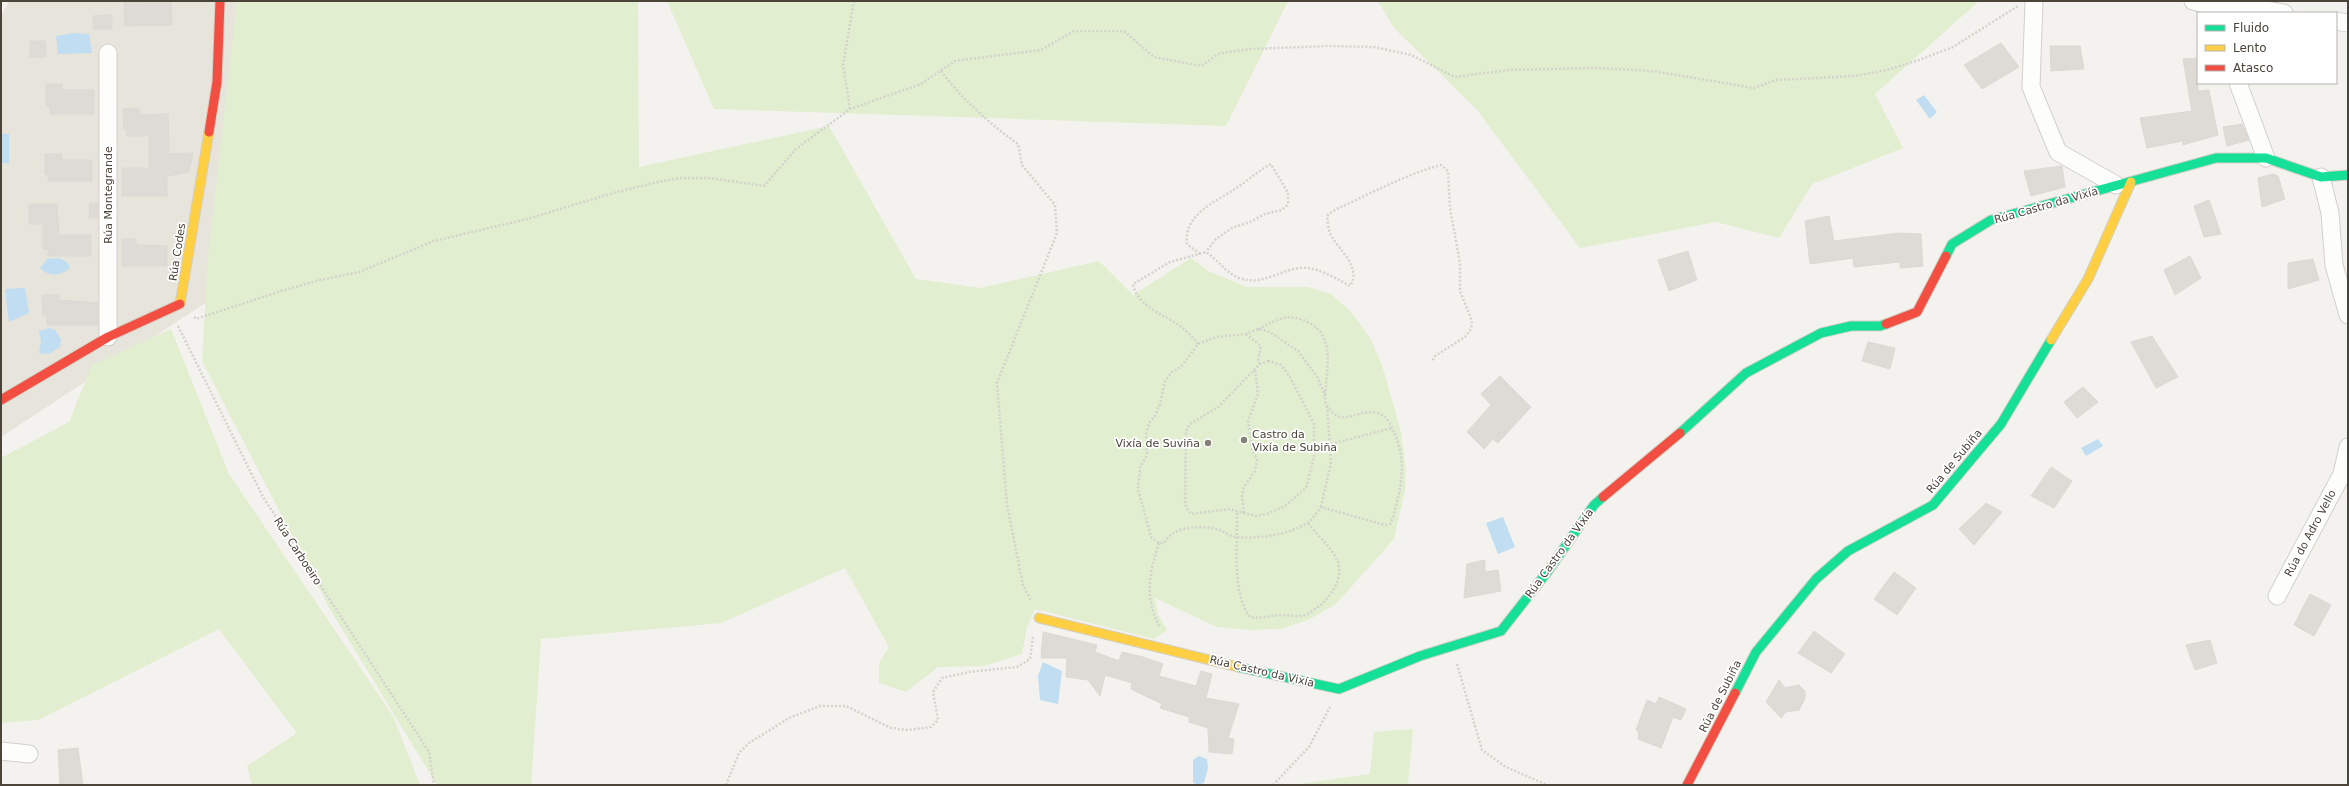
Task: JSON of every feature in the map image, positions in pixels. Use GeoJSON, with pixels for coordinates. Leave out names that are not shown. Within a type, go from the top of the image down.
{"type":"FeatureCollection","features":[{"type":"Feature","properties":{"kind":"street","name":"Rúa Codes"},"geometry":{"type":"LineString","coordinates":[[180,305],[217,82],[220,1]]}},
{"type":"Feature","properties":{"kind":"street"},"geometry":{"type":"LineString","coordinates":[[2193,1],[2218,10],[2260,9],[2278,12]]}},
{"type":"Feature","properties":{"kind":"street","name":"Rúa Castro da Vixía"},"geometry":{"type":"LineString","coordinates":[[2027,3],[2031,87],[2058,152],[2123,183]]}},
{"type":"Feature","properties":{"kind":"street"},"geometry":{"type":"LineString","coordinates":[[2337,21],[2348,23]]}},
{"type":"Feature","properties":{"kind":"street","name":"Rúa Montegrande"},"geometry":{"type":"LineString","coordinates":[[108,54],[108,337]]}},
{"type":"Feature","properties":{"kind":"street"},"geometry":{"type":"LineString","coordinates":[[2238,84],[2266,158]]}},
{"type":"Feature","properties":{"kind":"street"},"geometry":{"type":"LineString","coordinates":[[2123,183],[2216,158],[2266,158],[2321,177],[2348,175]]}},
{"type":"Feature","properties":{"kind":"street"},"geometry":{"type":"LineString","coordinates":[[2321,177],[2330,213],[2334,265],[2348,315]]}},
{"type":"Feature","properties":{"kind":"street","name":"Rúa Castro da Vixía"},"geometry":{"type":"LineString","coordinates":[[1040,618],[1174,650],[1256,672],[1339,689],[1420,656],[1501,631],[1548,571],[1594,505],[1660,451],[1746,373],[1821,333],[1851,326],[1880,326],[1917,312],[1952,244],[1991,220],[2123,183]]}},
{"type":"Feature","properties":{"kind":"street","name":"Rúa de Subiña"},"geometry":{"type":"LineString","coordinates":[[1687,785],[1756,652],[1816,579],[1848,551],[1933,505],[2001,424],[2088,279],[2123,183]]}},
{"type":"Feature","properties":{"kind":"street"},"geometry":{"type":"LineString","coordinates":[[1,400],[108,337],[180,305]]}},
{"type":"Feature","properties":{"kind":"street","name":"Rúa do Adro Vello"},"geometry":{"type":"LineString","coordinates":[[2277,596],[2342,474],[2348,447]]}},
{"type":"Feature","properties":{"kind":"street"},"geometry":{"type":"LineString","coordinates":[[1,751],[29,754]]}},
{"type":"Feature","properties":{"kind":"path"},"geometry":{"type":"LineString","coordinates":[[850,109],[843,65],[854,1]]}},
{"type":"Feature","properties":{"kind":"path"},"geometry":{"type":"LineString","coordinates":[[180,305],[196,319],[288,289],[359,272],[434,241],[527,219],[612,193],[658,182],[680,178],[710,178],[764,186],[796,149],[850,109],[921,84],[955,61],[1041,50],[1074,31],[1124,31],[1154,58],[1201,66],[1220,53],[1328,46],[1374,47],[1411,55],[1455,78],[1508,70],[1595,68],[1653,71],[1754,88],[1776,80],[1855,76],[1887,70],[1920,60],[1954,47],[2027,3]]}},
{"type":"Feature","properties":{"kind":"path"},"geometry":{"type":"LineString","coordinates":[[941,71],[951,85],[996,128],[1018,144],[1022,165],[1055,205],[1057,233],[997,383],[1007,505],[1023,585],[1040,618]]}},
{"type":"Feature","properties":{"kind":"path"},"geometry":{"type":"LineString","coordinates":[[1198,344],[1186,330],[1149,308],[1135,294],[1133,284],[1170,262],[1200,254],[1206,252],[1216,239],[1232,228],[1250,222],[1265,214],[1282,210],[1288,204],[1288,193],[1271,164],[1253,174],[1235,189],[1212,202],[1199,212],[1186,237],[1187,244],[1200,254]]}},
{"type":"Feature","properties":{"kind":"path"},"geometry":{"type":"LineString","coordinates":[[1206,252],[1216,258],[1227,271],[1240,278],[1257,280],[1300,268],[1318,270],[1350,286],[1353,282],[1353,270],[1346,254],[1332,237],[1327,216],[1334,209],[1382,187],[1423,170],[1441,165],[1448,171],[1450,208],[1460,263],[1460,291],[1472,321],[1472,329],[1465,337],[1435,356],[1432,362]]}},
{"type":"Feature","properties":{"kind":"path","name":"Rúa Carboeiro"},"geometry":{"type":"LineString","coordinates":[[171,309],[186,345],[263,497],[429,752],[434,785]]}},
{"type":"Feature","properties":{"kind":"path"},"geometry":{"type":"LineString","coordinates":[[1258,329],[1268,331],[1298,350],[1318,378],[1325,396],[1331,444],[1330,462],[1321,507],[1308,523],[1284,533],[1236,537],[1217,529],[1180,529],[1166,538],[1164,543],[1159,543],[1151,537],[1138,489],[1140,468],[1147,455],[1146,434],[1148,423],[1155,416],[1160,404],[1165,381],[1172,372],[1181,367],[1198,344],[1216,337],[1246,334],[1280,318],[1292,316],[1304,319],[1323,332],[1327,353],[1325,396]]}},
{"type":"Feature","properties":{"kind":"path"},"geometry":{"type":"LineString","coordinates":[[1246,334],[1261,346],[1258,360],[1260,364]]}},
{"type":"Feature","properties":{"kind":"path"},"geometry":{"type":"LineString","coordinates":[[1274,361],[1281,364],[1290,377],[1314,424],[1314,457],[1306,488],[1300,495],[1285,506],[1267,514],[1256,516],[1229,510],[1192,514],[1186,508],[1186,431],[1190,424],[1218,407],[1254,369],[1260,364],[1274,361]]}},
{"type":"Feature","properties":{"kind":"path"},"geometry":{"type":"LineString","coordinates":[[1244,513],[1242,495],[1244,487],[1256,471],[1256,460],[1252,449],[1248,421],[1258,394],[1254,369]]}},
{"type":"Feature","properties":{"kind":"path"},"geometry":{"type":"LineString","coordinates":[[1321,507],[1385,525],[1390,524],[1393,518],[1403,476],[1403,458],[1399,443],[1386,417],[1378,413],[1367,412],[1345,419],[1337,416],[1327,407]]}},
{"type":"Feature","properties":{"kind":"path"},"geometry":{"type":"LineString","coordinates":[[1331,444],[1392,428]]}},
{"type":"Feature","properties":{"kind":"path"},"geometry":{"type":"LineString","coordinates":[[1237,513],[1236,537],[1239,584],[1246,612],[1250,617],[1276,615],[1301,616],[1325,600],[1337,586],[1340,576],[1337,562],[1308,523]]}},
{"type":"Feature","properties":{"kind":"path"},"geometry":{"type":"LineString","coordinates":[[1159,543],[1148,583],[1154,616],[1174,650]]}},
{"type":"Feature","properties":{"kind":"path"},"geometry":{"type":"LineString","coordinates":[[726,785],[740,753],[749,743],[789,718],[820,706],[846,706],[891,728],[908,730],[931,727],[938,720],[933,692],[942,678],[969,672],[1017,667],[1030,659],[1034,636]]}},
{"type":"Feature","properties":{"kind":"path"},"geometry":{"type":"LineString","coordinates":[[1452,646],[1482,750],[1506,767],[1547,785]]}},
{"type":"Feature","properties":{"kind":"path"},"geometry":{"type":"LineString","coordinates":[[1273,785],[1309,747],[1339,689]]}},
{"type":"Feature","properties":{"kind":"shaded area"},"geometry":{"type":"Polygon","coordinates":[[[9,1],[252,1],[216,296],[1,437],[1,16],[9,1]]]}},
{"type":"Feature","properties":{"kind":"green space"},"geometry":{"type":"Polygon","coordinates":[[[237,1],[638,1],[639,167],[829,126],[916,279],[981,288],[1099,261],[1133,295],[1191,258],[1210,272],[1247,287],[1308,287],[1331,294],[1352,313],[1370,338],[1382,365],[1401,432],[1406,471],[1405,489],[1394,539],[1336,604],[1310,619],[1282,629],[1249,630],[1217,627],[1155,598],[1158,614],[1167,630],[1154,639],[1035,609],[1027,627],[1022,654],[984,666],[938,667],[906,692],[879,683],[879,663],[889,647],[845,568],[721,623],[541,639],[531,785],[437,785],[331,611],[202,361],[208,257],[237,1]]]}},
{"type":"Feature","properties":{"kind":"green space"},"geometry":{"type":"Polygon","coordinates":[[[667,1],[1288,1],[1226,126],[714,109],[667,1]]]}},
{"type":"Feature","properties":{"kind":"green space"},"geometry":{"type":"Polygon","coordinates":[[[1378,1],[1979,1],[1875,94],[1903,148],[1812,184],[1779,238],[1716,222],[1580,248],[1477,110],[1394,28],[1378,1]]]}},
{"type":"Feature","properties":{"kind":"green space"},"geometry":{"type":"Polygon","coordinates":[[[171,329],[229,474],[393,716],[420,785],[252,785],[247,766],[297,733],[219,629],[38,720],[1,723],[1,458],[69,422],[92,365],[171,329]]]}},
{"type":"Feature","properties":{"kind":"green space"},"geometry":{"type":"Polygon","coordinates":[[[1413,729],[1408,785],[1292,785],[1370,774],[1374,732],[1413,729]]]}},
{"type":"Feature","properties":{"kind":"water"},"geometry":{"type":"Polygon","coordinates":[[[74,33],[89,34],[92,53],[58,54],[56,36],[74,33]]]}},
{"type":"Feature","properties":{"kind":"water"},"geometry":{"type":"Polygon","coordinates":[[[1924,95],[1937,112],[1930,119],[1916,100],[1924,95]]]}},
{"type":"Feature","properties":{"kind":"water"},"geometry":{"type":"Polygon","coordinates":[[[1,134],[9,134],[9,163],[1,163],[1,134]]]}},
{"type":"Feature","properties":{"kind":"water"},"geometry":{"type":"Polygon","coordinates":[[[59,258],[67,262],[70,268],[63,273],[51,274],[40,268],[47,259],[59,258]]]}},
{"type":"Feature","properties":{"kind":"water"},"geometry":{"type":"Polygon","coordinates":[[[25,288],[29,313],[9,322],[5,289],[25,288]]]}},
{"type":"Feature","properties":{"kind":"water"},"geometry":{"type":"Polygon","coordinates":[[[49,328],[55,330],[61,339],[60,347],[49,354],[39,353],[41,341],[39,331],[49,328]]]}},
{"type":"Feature","properties":{"kind":"water"},"geometry":{"type":"Polygon","coordinates":[[[2098,439],[2103,446],[2086,456],[2081,448],[2098,439]]]}},
{"type":"Feature","properties":{"kind":"water"},"geometry":{"type":"Polygon","coordinates":[[[1503,517],[1515,547],[1498,554],[1486,523],[1503,517]]]}},
{"type":"Feature","properties":{"kind":"water"},"geometry":{"type":"Polygon","coordinates":[[[1043,662],[1062,671],[1058,704],[1040,700],[1038,676],[1043,662]]]}},
{"type":"Feature","properties":{"kind":"water"},"geometry":{"type":"Polygon","coordinates":[[[1199,756],[1207,759],[1208,768],[1204,783],[1197,785],[1193,782],[1193,760],[1199,756]]]}},
{"type":"Feature","properties":{"kind":"building"},"geometry":{"type":"Polygon","coordinates":[[[124,1],[142,1],[142,3],[171,3],[172,25],[125,26],[124,1]]]}},
{"type":"Feature","properties":{"kind":"building"},"geometry":{"type":"Polygon","coordinates":[[[112,15],[112,29],[94,29],[93,16],[112,15]]]}},
{"type":"Feature","properties":{"kind":"building"},"geometry":{"type":"Polygon","coordinates":[[[30,41],[45,41],[46,57],[30,57],[30,41]]]}},
{"type":"Feature","properties":{"kind":"building"},"geometry":{"type":"Polygon","coordinates":[[[2001,43],[2019,67],[1982,89],[1964,65],[2001,43]]]}},
{"type":"Feature","properties":{"kind":"building"},"geometry":{"type":"Polygon","coordinates":[[[2050,46],[2080,46],[2084,69],[2051,71],[2050,46]]]}},
{"type":"Feature","properties":{"kind":"building"},"geometry":{"type":"Polygon","coordinates":[[[2197,58],[2198,91],[2209,90],[2218,135],[2183,145],[2183,141],[2147,148],[2140,118],[2192,111],[2183,59],[2197,58]]]}},
{"type":"Feature","properties":{"kind":"building"},"geometry":{"type":"Polygon","coordinates":[[[46,84],[62,84],[62,90],[94,90],[94,114],[50,114],[50,106],[46,106],[46,84]]]}},
{"type":"Feature","properties":{"kind":"building"},"geometry":{"type":"Polygon","coordinates":[[[139,108],[139,115],[168,114],[169,154],[193,153],[189,172],[167,176],[167,196],[122,196],[122,168],[149,168],[149,136],[127,136],[127,129],[124,129],[123,109],[139,108]]]}},
{"type":"Feature","properties":{"kind":"building"},"geometry":{"type":"Polygon","coordinates":[[[2242,124],[2249,140],[2227,146],[2223,127],[2242,124]]]}},
{"type":"Feature","properties":{"kind":"building"},"geometry":{"type":"Polygon","coordinates":[[[45,154],[62,154],[62,160],[92,160],[92,181],[48,181],[48,175],[45,174],[45,154]]]}},
{"type":"Feature","properties":{"kind":"building"},"geometry":{"type":"Polygon","coordinates":[[[2062,166],[2065,187],[2031,196],[2024,171],[2062,166]]]}},
{"type":"Feature","properties":{"kind":"building"},"geometry":{"type":"Polygon","coordinates":[[[2273,174],[2278,176],[2285,199],[2262,207],[2258,178],[2273,174]]]}},
{"type":"Feature","properties":{"kind":"building"},"geometry":{"type":"Polygon","coordinates":[[[2209,200],[2221,234],[2204,237],[2194,206],[2209,200]]]}},
{"type":"Feature","properties":{"kind":"building"},"geometry":{"type":"Polygon","coordinates":[[[90,203],[98,203],[98,218],[89,218],[90,203]]]}},
{"type":"Feature","properties":{"kind":"building"},"geometry":{"type":"Polygon","coordinates":[[[29,204],[57,204],[59,235],[91,235],[91,256],[48,256],[48,249],[43,249],[43,224],[29,224],[29,204]]]}},
{"type":"Feature","properties":{"kind":"building"},"geometry":{"type":"Polygon","coordinates":[[[1829,216],[1834,241],[1899,233],[1921,234],[1923,266],[1900,268],[1900,262],[1854,267],[1853,258],[1810,264],[1805,221],[1829,216]]]}},
{"type":"Feature","properties":{"kind":"building"},"geometry":{"type":"Polygon","coordinates":[[[122,239],[136,239],[136,245],[167,246],[167,266],[122,266],[122,239]]]}},
{"type":"Feature","properties":{"kind":"building"},"geometry":{"type":"Polygon","coordinates":[[[1688,251],[1697,280],[1669,291],[1658,260],[1688,251]]]}},
{"type":"Feature","properties":{"kind":"building"},"geometry":{"type":"Polygon","coordinates":[[[2190,256],[2201,278],[2175,295],[2164,270],[2190,256]]]}},
{"type":"Feature","properties":{"kind":"building"},"geometry":{"type":"Polygon","coordinates":[[[2313,259],[2319,280],[2288,289],[2288,263],[2313,259]]]}},
{"type":"Feature","properties":{"kind":"building"},"geometry":{"type":"Polygon","coordinates":[[[42,295],[59,295],[59,300],[98,303],[98,325],[47,325],[47,315],[43,315],[42,295]]]}},
{"type":"Feature","properties":{"kind":"building"},"geometry":{"type":"Polygon","coordinates":[[[2152,336],[2178,377],[2156,388],[2131,342],[2152,336]]]}},
{"type":"Feature","properties":{"kind":"building"},"geometry":{"type":"Polygon","coordinates":[[[1868,342],[1895,348],[1890,369],[1862,361],[1868,342]]]}},
{"type":"Feature","properties":{"kind":"building"},"geometry":{"type":"Polygon","coordinates":[[[1500,376],[1531,407],[1498,443],[1493,439],[1484,449],[1467,432],[1491,405],[1481,394],[1500,376]]]}},
{"type":"Feature","properties":{"kind":"building"},"geometry":{"type":"Polygon","coordinates":[[[2083,387],[2098,402],[2077,418],[2064,402],[2083,387]]]}},
{"type":"Feature","properties":{"kind":"building"},"geometry":{"type":"Polygon","coordinates":[[[2051,467],[2072,481],[2054,508],[2031,496],[2051,467]]]}},
{"type":"Feature","properties":{"kind":"building"},"geometry":{"type":"Polygon","coordinates":[[[1986,503],[2002,512],[1974,545],[1959,529],[1986,503]]]}},
{"type":"Feature","properties":{"kind":"building"},"geometry":{"type":"Polygon","coordinates":[[[1485,560],[1485,572],[1498,570],[1501,591],[1464,598],[1467,564],[1485,560]]]}},
{"type":"Feature","properties":{"kind":"building"},"geometry":{"type":"Polygon","coordinates":[[[1894,572],[1916,588],[1897,615],[1874,599],[1894,572]]]}},
{"type":"Feature","properties":{"kind":"building"},"geometry":{"type":"Polygon","coordinates":[[[2310,594],[2331,605],[2314,636],[2294,625],[2310,594]]]}},
{"type":"Feature","properties":{"kind":"building"},"geometry":{"type":"Polygon","coordinates":[[[1814,631],[1845,654],[1831,673],[1798,653],[1814,631]]]}},
{"type":"Feature","properties":{"kind":"building"},"geometry":{"type":"Polygon","coordinates":[[[1043,632],[1097,645],[1095,652],[1119,661],[1122,652],[1163,664],[1159,676],[1196,686],[1201,671],[1212,674],[1206,698],[1239,704],[1228,738],[1234,739],[1232,754],[1209,752],[1208,728],[1189,722],[1189,717],[1160,708],[1162,704],[1131,689],[1132,683],[1105,675],[1100,696],[1088,680],[1066,677],[1067,658],[1041,658],[1043,632]]]}},
{"type":"Feature","properties":{"kind":"building"},"geometry":{"type":"Polygon","coordinates":[[[2210,640],[2217,663],[2195,670],[2186,645],[2210,640]]]}},
{"type":"Feature","properties":{"kind":"building"},"geometry":{"type":"Polygon","coordinates":[[[1779,680],[1785,688],[1799,685],[1805,691],[1805,698],[1799,710],[1786,712],[1781,718],[1766,702],[1779,680]]]}},
{"type":"Feature","properties":{"kind":"building"},"geometry":{"type":"Polygon","coordinates":[[[1659,697],[1686,709],[1681,720],[1673,717],[1661,748],[1638,739],[1639,732],[1636,730],[1647,700],[1656,704],[1659,697]]]}},
{"type":"Feature","properties":{"kind":"building"},"geometry":{"type":"Polygon","coordinates":[[[78,748],[83,785],[60,785],[58,750],[78,748]]]}},
{"type":"Feature","properties":{"kind":"traffic: fast"},"geometry":{"type":"LineString","coordinates":[[1946,256],[1952,244],[1991,220],[2216,158],[2266,158],[2321,177],[2348,175]]}},
{"type":"Feature","properties":{"kind":"traffic: fast"},"geometry":{"type":"LineString","coordinates":[[1680,433],[1746,373],[1821,333],[1851,326],[1880,326],[1886,324]]}},
{"type":"Feature","properties":{"kind":"traffic: fast"},"geometry":{"type":"LineString","coordinates":[[1735,693],[1756,652],[1816,579],[1848,551],[1933,505],[2001,424],[2051,340]]}},
{"type":"Feature","properties":{"kind":"traffic: fast"},"geometry":{"type":"LineString","coordinates":[[1238,667],[1339,689],[1420,656],[1501,631],[1548,571],[1594,505],[1603,497]]}},
{"type":"Feature","properties":{"kind":"traffic: slow"},"geometry":{"type":"LineString","coordinates":[[180,304],[209,132]]}},
{"type":"Feature","properties":{"kind":"traffic: slow"},"geometry":{"type":"LineString","coordinates":[[2051,340],[2088,279],[2131,182]]}},
{"type":"Feature","properties":{"kind":"traffic: slow"},"geometry":{"type":"LineString","coordinates":[[1039,618],[1238,667]]}},
{"type":"Feature","properties":{"kind":"traffic: jam"},"geometry":{"type":"LineString","coordinates":[[209,132],[217,82],[220,1]]}},
{"type":"Feature","properties":{"kind":"traffic: jam"},"geometry":{"type":"LineString","coordinates":[[1886,324],[1917,312],[1946,256]]}},
{"type":"Feature","properties":{"kind":"traffic: jam"},"geometry":{"type":"LineString","coordinates":[[1,400],[108,337],[180,304]]}},
{"type":"Feature","properties":{"kind":"traffic: jam"},"geometry":{"type":"LineString","coordinates":[[1603,497],[1680,433]]}},
{"type":"Feature","properties":{"kind":"traffic: jam"},"geometry":{"type":"LineString","coordinates":[[1687,785],[1735,693]]}},
{"type":"Feature","properties":{"kind":"place","name":"Castro da Vixía de Subiña"},"geometry":{"type":"Point","coordinates":[1244,440]}},
{"type":"Feature","properties":{"kind":"place","name":"Vixía de Suviña"},"geometry":{"type":"Point","coordinates":[1208,443]}}]}
